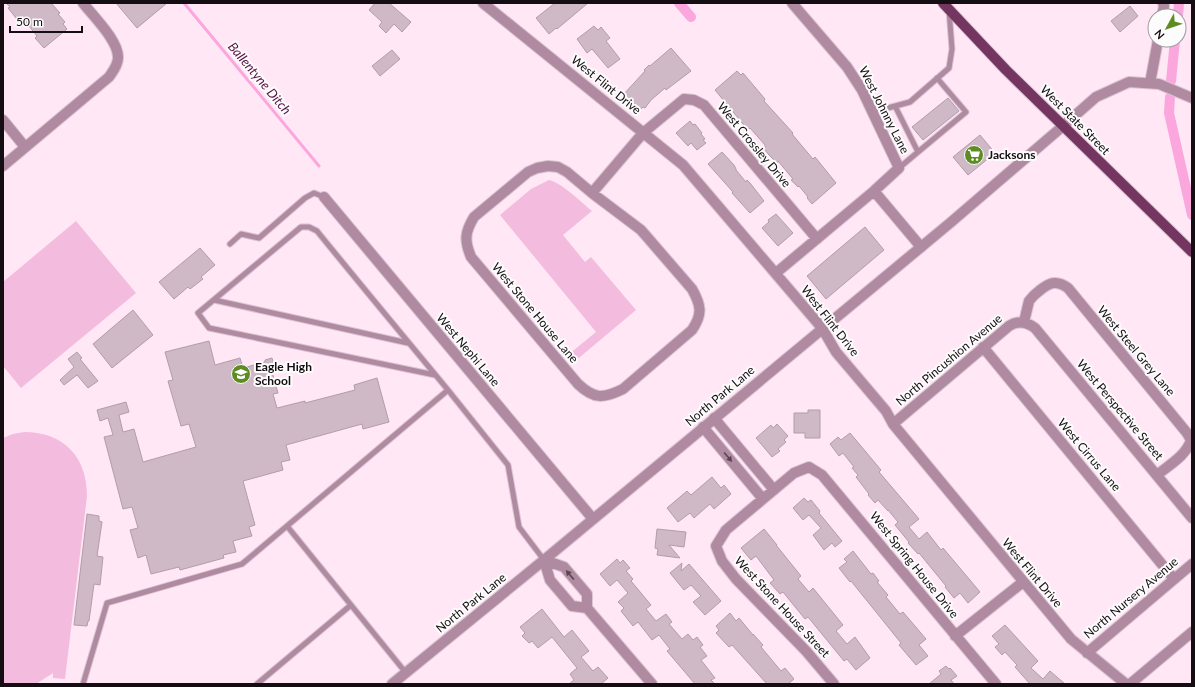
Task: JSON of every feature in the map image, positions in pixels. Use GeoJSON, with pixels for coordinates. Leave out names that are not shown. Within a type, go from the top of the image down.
{"type":"FeatureCollection","features":[{"type":"Feature","properties":{"kind":"main road","name":"West State Street"},"geometry":{"type":"LineString","coordinates":[[946,6],[1006,70],[1192,252]]}},
{"type":"Feature","properties":{"kind":"street"},"geometry":{"type":"LineString","coordinates":[[3,166],[109,77],[116,67],[118,58],[117,49],[112,39],[83,3]]}},
{"type":"Feature","properties":{"kind":"street","name":"West Flint Drive"},"geometry":{"type":"LineString","coordinates":[[483,3],[683,165],[822,328],[836,352],[886,411],[893,424],[1071,639],[1126,684]]}},
{"type":"Feature","properties":{"kind":"street","name":"West Johnny Lane"},"geometry":{"type":"LineString","coordinates":[[776,273],[874,191],[899,168],[862,90],[847,67],[792,3]]}},
{"type":"Feature","properties":{"kind":"street"},"geometry":{"type":"LineString","coordinates":[[1150,84],[1157,48]]}},
{"type":"Feature","properties":{"kind":"street","name":"North Park Lane"},"geometry":{"type":"LineString","coordinates":[[392,684],[922,247],[1096,97],[1129,82],[1159,84],[1192,98]]}},
{"type":"Feature","properties":{"kind":"street","name":"West Crossley Drive"},"geometry":{"type":"LineString","coordinates":[[643,132],[684,99],[694,100],[704,105],[817,239]]}},
{"type":"Feature","properties":{"kind":"street"},"geometry":{"type":"LineString","coordinates":[[3,120],[25,147]]}},
{"type":"Feature","properties":{"kind":"street"},"geometry":{"type":"LineString","coordinates":[[592,193],[643,132]]}},
{"type":"Feature","properties":{"kind":"street","name":"West Stone House Lane"},"geometry":{"type":"LineString","coordinates":[[548,166],[567,172],[592,193],[642,230],[692,289],[698,299],[701,311],[698,322],[692,330],[623,389],[612,394],[599,396],[587,392],[578,384],[471,257],[466,246],[466,236],[474,217],[528,172],[537,168],[548,166]]}},
{"type":"Feature","properties":{"kind":"street"},"geometry":{"type":"LineString","coordinates":[[874,191],[922,247]]}},
{"type":"Feature","properties":{"kind":"street","name":"West Nephi Lane"},"geometry":{"type":"LineString","coordinates":[[324,197],[593,519]]}},
{"type":"Feature","properties":{"kind":"street","name":"West Steel Grey Lane"},"geometry":{"type":"LineString","coordinates":[[1024,322],[1028,304],[1032,298],[1046,286],[1058,283],[1068,288],[1187,433],[1190,440],[1189,446],[1185,453],[1157,475]]}},
{"type":"Feature","properties":{"kind":"street","name":"North Pincushion Avenue"},"geometry":{"type":"LineString","coordinates":[[893,424],[983,347],[1014,323],[1024,322]]}},
{"type":"Feature","properties":{"kind":"street","name":"West Perspective Street"},"geometry":{"type":"LineString","coordinates":[[1024,322],[1035,328],[1192,518]]}},
{"type":"Feature","properties":{"kind":"street","name":"West Cirrus Lane"},"geometry":{"type":"LineString","coordinates":[[983,347],[1174,579]]}},
{"type":"Feature","properties":{"kind":"street"},"geometry":{"type":"LineString","coordinates":[[703,427],[763,499],[774,490],[714,418]]}},
{"type":"Feature","properties":{"kind":"street","name":"West Spring House Drive"},"geometry":{"type":"LineString","coordinates":[[774,490],[794,473],[809,467],[822,475],[996,684]]}},
{"type":"Feature","properties":{"kind":"street","name":"West Stone House Street"},"geometry":{"type":"LineString","coordinates":[[763,499],[726,530],[716,546],[722,561],[736,579],[806,651],[834,684]]}},
{"type":"Feature","properties":{"kind":"street"},"geometry":{"type":"LineString","coordinates":[[544,560],[550,580],[572,606],[587,608]]}},
{"type":"Feature","properties":{"kind":"street"},"geometry":{"type":"LineString","coordinates":[[544,560],[565,568],[587,594],[587,608],[652,684]]}},
{"type":"Feature","properties":{"kind":"street","name":"North Nursery Avenue"},"geometry":{"type":"LineString","coordinates":[[1087,653],[1192,564]]}},
{"type":"Feature","properties":{"kind":"street"},"geometry":{"type":"LineString","coordinates":[[955,636],[1023,582]]}},
{"type":"Feature","properties":{"kind":"street"},"geometry":{"type":"LineString","coordinates":[[1130,684],[1192,632]]}},
{"type":"Feature","properties":{"kind":"lane"},"geometry":{"type":"LineString","coordinates":[[873,112],[910,102],[949,68],[952,49],[946,6]]}},
{"type":"Feature","properties":{"kind":"lane"},"geometry":{"type":"LineString","coordinates":[[899,168],[966,112],[937,78]]}},
{"type":"Feature","properties":{"kind":"lane"},"geometry":{"type":"LineString","coordinates":[[895,106],[918,152]]}},
{"type":"Feature","properties":{"kind":"lane"},"geometry":{"type":"LineString","coordinates":[[230,244],[241,234],[259,238],[305,198],[314,193],[324,197]]}},
{"type":"Feature","properties":{"kind":"lane"},"geometry":{"type":"LineString","coordinates":[[435,374],[209,328],[198,313],[301,227],[309,227],[316,231],[435,374],[508,465],[519,527],[544,560]]}},
{"type":"Feature","properties":{"kind":"lane"},"geometry":{"type":"LineString","coordinates":[[214,300],[409,343]]}},
{"type":"Feature","properties":{"kind":"lane"},"geometry":{"type":"LineString","coordinates":[[83,684],[107,603],[242,564],[448,390]]}},
{"type":"Feature","properties":{"kind":"lane"},"geometry":{"type":"LineString","coordinates":[[287,526],[406,673]]}},
{"type":"Feature","properties":{"kind":"lane"},"geometry":{"type":"LineString","coordinates":[[256,684],[351,605]]}},
{"type":"Feature","properties":{"kind":"shaded area"},"geometry":{"type":"Polygon","coordinates":[[[549,180],[560,185],[592,211],[563,235],[585,262],[591,257],[636,310],[574,362],[568,355],[596,332],[500,215],[531,189],[549,180]]]}},
{"type":"Feature","properties":{"kind":"shaded area"},"geometry":{"type":"Polygon","coordinates":[[[76,221],[136,293],[21,388],[3,366],[3,282],[76,221]]]}},
{"type":"Feature","properties":{"kind":"shaded area"},"geometry":{"type":"Polygon","coordinates":[[[24,432],[38,433],[51,437],[62,442],[70,449],[78,459],[83,470],[87,496],[65,679],[53,678],[53,673],[36,684],[3,684],[3,438],[24,432]]]}},
{"type":"Feature","properties":{"kind":"building"},"geometry":{"type":"Polygon","coordinates":[[[6,3],[51,3],[60,13],[58,14],[65,22],[63,24],[67,29],[44,48],[35,38],[37,36],[24,20],[23,21],[18,16],[16,18],[6,3]]]}},
{"type":"Feature","properties":{"kind":"building"},"geometry":{"type":"Polygon","coordinates":[[[116,3],[167,3],[137,28],[116,3]]]}},
{"type":"Feature","properties":{"kind":"building"},"geometry":{"type":"Polygon","coordinates":[[[375,3],[389,3],[411,22],[402,32],[394,24],[386,33],[379,26],[382,22],[369,10],[375,3]]]}},
{"type":"Feature","properties":{"kind":"building"},"geometry":{"type":"Polygon","coordinates":[[[555,3],[588,3],[549,34],[536,18],[555,3]]]}},
{"type":"Feature","properties":{"kind":"building"},"geometry":{"type":"Polygon","coordinates":[[[1130,6],[1138,16],[1120,32],[1111,21],[1130,6]]]}},
{"type":"Feature","properties":{"kind":"building"},"geometry":{"type":"Polygon","coordinates":[[[594,26],[598,30],[601,27],[610,38],[606,41],[620,59],[608,68],[592,49],[587,53],[577,39],[594,26]]]}},
{"type":"Feature","properties":{"kind":"building"},"geometry":{"type":"Polygon","coordinates":[[[671,48],[691,71],[666,90],[665,88],[651,100],[645,108],[643,107],[641,109],[623,95],[649,65],[650,66],[671,48]]]}},
{"type":"Feature","properties":{"kind":"building"},"geometry":{"type":"Polygon","coordinates":[[[392,50],[400,59],[380,76],[372,66],[392,50]]]}},
{"type":"Feature","properties":{"kind":"building"},"geometry":{"type":"Polygon","coordinates":[[[737,71],[741,75],[743,73],[765,99],[764,101],[793,133],[792,134],[802,146],[813,159],[815,157],[836,183],[812,204],[799,186],[798,187],[791,180],[793,179],[778,161],[777,163],[764,149],[765,145],[750,128],[748,130],[715,90],[737,71]]]}},
{"type":"Feature","properties":{"kind":"building"},"geometry":{"type":"Polygon","coordinates":[[[948,98],[959,111],[923,140],[912,127],[948,98]]]}},
{"type":"Feature","properties":{"kind":"building"},"geometry":{"type":"Polygon","coordinates":[[[690,121],[693,125],[695,124],[702,133],[701,134],[705,139],[703,140],[706,143],[697,150],[691,143],[688,146],[676,133],[690,121]]]}},
{"type":"Feature","properties":{"kind":"building","name":"Jacksons"},"geometry":{"type":"Polygon","coordinates":[[[980,135],[995,153],[968,175],[953,157],[980,135]]]}},
{"type":"Feature","properties":{"kind":"building"},"geometry":{"type":"Polygon","coordinates":[[[722,152],[734,165],[736,170],[746,182],[747,180],[764,201],[750,213],[708,164],[722,152]]]}},
{"type":"Feature","properties":{"kind":"building"},"geometry":{"type":"Polygon","coordinates":[[[776,214],[793,233],[778,246],[762,228],[769,222],[768,220],[776,214]]]}},
{"type":"Feature","properties":{"kind":"building"},"geometry":{"type":"Polygon","coordinates":[[[865,227],[884,250],[826,299],[807,276],[865,227]]]}},
{"type":"Feature","properties":{"kind":"building"},"geometry":{"type":"Polygon","coordinates":[[[200,248],[215,265],[201,277],[203,279],[190,289],[188,287],[174,299],[159,282],[200,248]]]}},
{"type":"Feature","properties":{"kind":"building"},"geometry":{"type":"Polygon","coordinates":[[[133,310],[153,335],[112,368],[93,344],[133,310]]]}},
{"type":"Feature","properties":{"kind":"building"},"geometry":{"type":"Polygon","coordinates":[[[209,341],[215,365],[240,358],[243,368],[265,362],[265,360],[272,358],[276,371],[272,372],[278,393],[273,394],[277,408],[305,401],[305,403],[355,390],[354,385],[377,378],[389,422],[363,429],[362,424],[286,445],[290,460],[281,462],[283,470],[243,481],[255,525],[249,527],[252,536],[233,541],[236,552],[223,555],[224,558],[180,570],[179,567],[151,574],[146,555],[138,558],[130,530],[138,528],[132,507],[123,509],[104,437],[113,435],[108,418],[100,421],[97,410],[126,402],[129,412],[119,415],[123,432],[134,429],[143,462],[196,447],[189,424],[181,426],[168,381],[173,380],[165,352],[209,341]]]}},
{"type":"Feature","properties":{"kind":"building"},"geometry":{"type":"Polygon","coordinates":[[[77,352],[82,358],[80,359],[98,381],[88,388],[77,375],[64,385],[60,380],[74,367],[68,359],[77,352]]]}},
{"type":"Feature","properties":{"kind":"building"},"geometry":{"type":"Polygon","coordinates":[[[808,410],[820,410],[820,438],[805,438],[805,433],[794,433],[794,413],[808,413],[808,410]]]}},
{"type":"Feature","properties":{"kind":"building"},"geometry":{"type":"Polygon","coordinates":[[[777,424],[788,436],[784,440],[786,442],[778,449],[780,451],[772,457],[756,438],[771,425],[773,428],[777,424]]]}},
{"type":"Feature","properties":{"kind":"building"},"geometry":{"type":"Polygon","coordinates":[[[850,433],[881,470],[879,472],[919,519],[909,527],[919,539],[927,532],[941,550],[943,548],[980,592],[968,603],[960,593],[954,598],[919,553],[918,554],[908,543],[909,542],[895,525],[898,522],[888,510],[878,500],[875,503],[868,495],[869,494],[856,477],[858,475],[852,468],[854,467],[843,453],[839,456],[830,444],[838,437],[841,440],[850,433]]]}},
{"type":"Feature","properties":{"kind":"building"},"geometry":{"type":"Polygon","coordinates":[[[712,477],[721,488],[724,485],[731,494],[714,509],[710,504],[694,518],[690,513],[678,522],[667,508],[687,491],[691,495],[712,477]]]}},
{"type":"Feature","properties":{"kind":"building"},"geometry":{"type":"Polygon","coordinates":[[[804,498],[808,502],[811,500],[820,511],[819,513],[842,541],[835,547],[832,543],[824,550],[813,535],[821,528],[809,515],[803,520],[793,508],[804,498]]]}},
{"type":"Feature","properties":{"kind":"building"},"geometry":{"type":"Polygon","coordinates":[[[87,514],[99,516],[99,521],[102,522],[97,556],[103,557],[100,585],[94,584],[87,626],[74,625],[87,514]]]}},
{"type":"Feature","properties":{"kind":"building"},"geometry":{"type":"Polygon","coordinates":[[[657,529],[686,532],[684,547],[669,545],[680,558],[657,555],[658,549],[655,548],[657,529]]]}},
{"type":"Feature","properties":{"kind":"building"},"geometry":{"type":"Polygon","coordinates":[[[764,529],[801,576],[798,579],[809,592],[813,588],[843,625],[836,631],[847,644],[855,637],[870,658],[856,670],[847,659],[844,661],[808,617],[805,619],[783,592],[780,594],[770,583],[774,580],[756,556],[751,560],[741,548],[764,529]]]}},
{"type":"Feature","properties":{"kind":"building"},"geometry":{"type":"Polygon","coordinates":[[[853,551],[871,574],[873,573],[879,581],[877,582],[888,595],[886,597],[900,614],[903,612],[926,639],[919,645],[928,656],[916,665],[899,645],[901,643],[839,568],[847,562],[844,559],[853,551]]]}},
{"type":"Feature","properties":{"kind":"building"},"geometry":{"type":"Polygon","coordinates":[[[617,559],[620,563],[623,560],[630,568],[626,571],[633,579],[631,581],[651,605],[646,609],[656,621],[666,614],[672,622],[669,624],[682,639],[688,634],[693,640],[697,637],[703,645],[700,647],[707,656],[701,660],[715,678],[711,680],[715,684],[695,684],[667,651],[670,649],[659,635],[652,640],[638,622],[633,626],[621,611],[624,608],[618,602],[628,593],[617,580],[610,586],[600,574],[617,559]]]}},
{"type":"Feature","properties":{"kind":"building"},"geometry":{"type":"Polygon","coordinates":[[[682,563],[681,571],[689,564],[721,601],[705,615],[693,602],[701,596],[691,585],[684,590],[670,573],[682,563]]]}},
{"type":"Feature","properties":{"kind":"building"},"geometry":{"type":"Polygon","coordinates":[[[542,609],[564,637],[572,630],[589,651],[581,657],[593,671],[598,667],[608,678],[601,684],[569,684],[574,680],[570,674],[577,668],[552,637],[538,648],[532,641],[529,643],[522,636],[525,633],[520,627],[542,609]]]}},
{"type":"Feature","properties":{"kind":"building"},"geometry":{"type":"Polygon","coordinates":[[[730,613],[736,621],[739,618],[763,645],[761,647],[781,671],[785,668],[794,679],[788,684],[767,684],[732,645],[729,647],[716,633],[719,630],[716,626],[730,613]]]}},
{"type":"Feature","properties":{"kind":"building"},"geometry":{"type":"Polygon","coordinates":[[[1005,625],[1038,661],[1031,668],[1043,679],[1050,671],[1065,684],[1030,684],[1015,667],[1017,665],[1005,652],[1002,655],[995,647],[999,644],[992,636],[1005,625]]]}},
{"type":"Feature","properties":{"kind":"building"},"geometry":{"type":"Polygon","coordinates":[[[946,666],[949,669],[950,668],[957,676],[951,680],[954,684],[929,684],[941,674],[939,671],[946,666]]]}},
{"type":"Feature","properties":{"kind":"waterway","name":"Ballentyne Ditch"},"geometry":{"type":"LineString","coordinates":[[184,3],[319,166]]}},
{"type":"Feature","properties":{"kind":"waterway"},"geometry":{"type":"LineString","coordinates":[[679,3],[691,17]]}},
{"type":"Feature","properties":{"kind":"waterway"},"geometry":{"type":"LineString","coordinates":[[1179,3],[1179,8]]}},
{"type":"Feature","properties":{"kind":"waterway"},"geometry":{"type":"LineString","coordinates":[[1171,81],[1174,48]]}},
{"type":"Feature","properties":{"kind":"waterway"},"geometry":{"type":"LineString","coordinates":[[1170,97],[1169,113],[1192,215]]}},
{"type":"Feature","properties":{"kind":"place","name":"Jacksons"},"geometry":{"type":"Point","coordinates":[974,155]}},
{"type":"Feature","properties":{"kind":"place","name":"Eagle High School"},"geometry":{"type":"Point","coordinates":[241,374]}}]}
